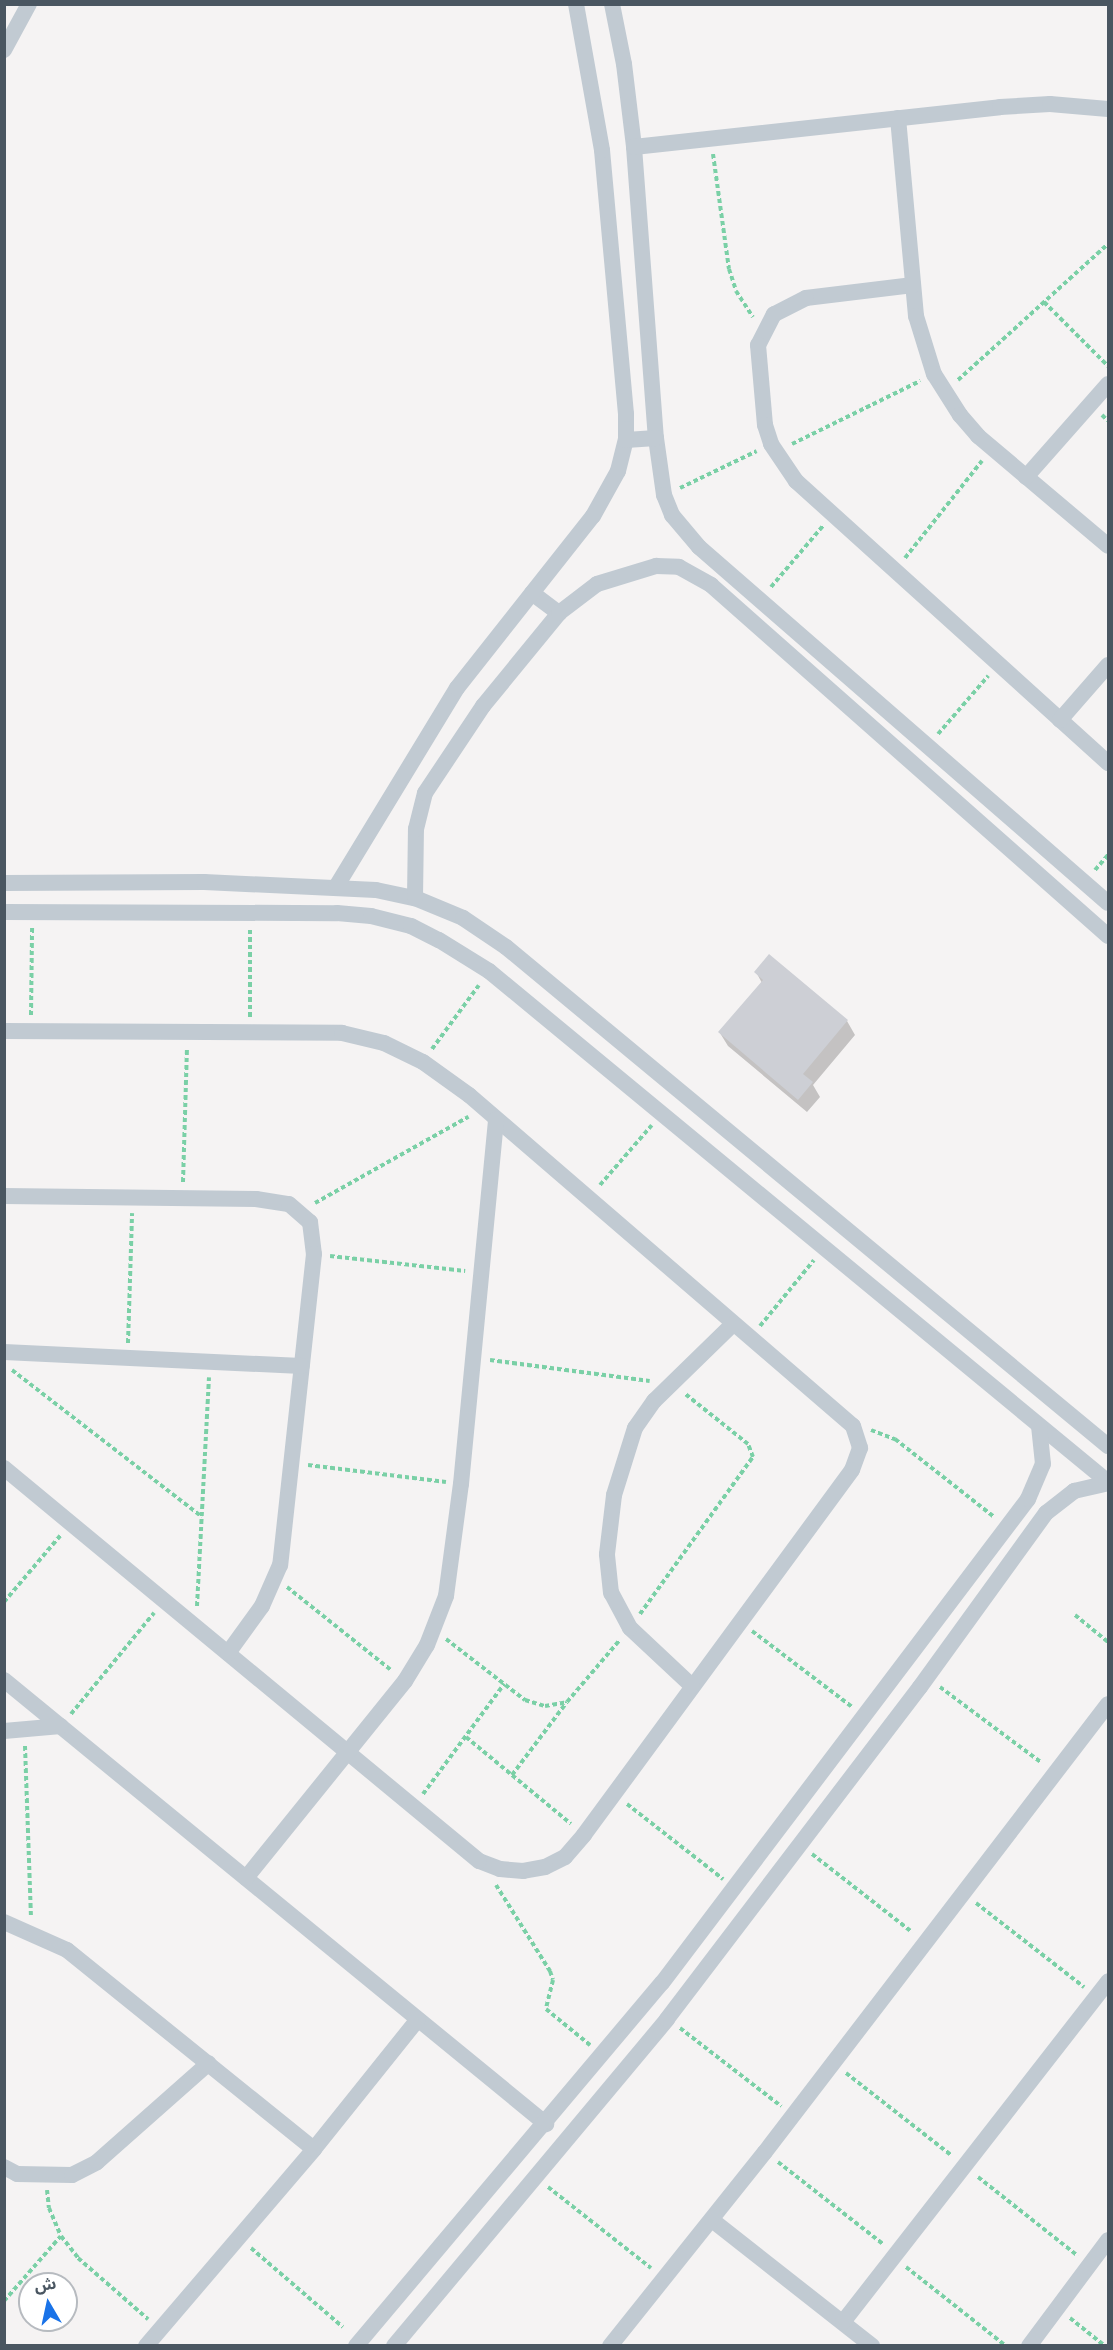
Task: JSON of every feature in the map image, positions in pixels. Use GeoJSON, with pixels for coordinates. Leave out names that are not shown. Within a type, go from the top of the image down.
{"type":"FeatureCollection","features":[{"type":"Feature","properties":{"kind":"street"},"geometry":{"type":"LineString","coordinates":[[4,50],[29,4]]}},
{"type":"Feature","properties":{"kind":"street"},"geometry":{"type":"LineString","coordinates":[[336,887],[457,688],[593,516],[618,471],[626,440],[602,150],[576,4]]}},
{"type":"Feature","properties":{"kind":"street"},"geometry":{"type":"LineString","coordinates":[[612,4],[624,64],[634,147],[656,438],[664,495],[684,532],[1108,903]]}},
{"type":"Feature","properties":{"kind":"street"},"geometry":{"type":"LineString","coordinates":[[634,147],[897,118],[1050,104],[1108,109]]}},
{"type":"Feature","properties":{"kind":"street"},"geometry":{"type":"LineString","coordinates":[[897,118],[916,316],[934,374],[960,415],[992,448],[1108,546]]}},
{"type":"Feature","properties":{"kind":"street"},"geometry":{"type":"LineString","coordinates":[[913,285],[806,298],[781,309],[763,328],[758,345],[765,425],[773,448],[796,481],[1108,764]]}},
{"type":"Feature","properties":{"kind":"street"},"geometry":{"type":"LineString","coordinates":[[1026,477],[1108,384]]}},
{"type":"Feature","properties":{"kind":"street"},"geometry":{"type":"LineString","coordinates":[[626,440],[656,438]]}},
{"type":"Feature","properties":{"kind":"street"},"geometry":{"type":"LineString","coordinates":[[693,574],[710,556]]}},
{"type":"Feature","properties":{"kind":"street"},"geometry":{"type":"LineString","coordinates":[[415,898],[416,829],[425,794],[483,705],[560,613],[597,584],[627,572],[656,566],[680,567],[693,574],[1108,936]]}},
{"type":"Feature","properties":{"kind":"street"},"geometry":{"type":"LineString","coordinates":[[532,593],[560,613]]}},
{"type":"Feature","properties":{"kind":"street"},"geometry":{"type":"LineString","coordinates":[[1060,720],[1108,665]]}},
{"type":"Feature","properties":{"kind":"street"},"geometry":{"type":"LineString","coordinates":[[4,883],[336,887],[376,890],[415,898],[463,918],[506,947],[1108,1446]]}},
{"type":"Feature","properties":{"kind":"street"},"geometry":{"type":"LineString","coordinates":[[4,912],[372,916],[411,926],[489,971],[826,1246],[1108,1482]]}},
{"type":"Feature","properties":{"kind":"street"},"geometry":{"type":"LineString","coordinates":[[4,1031],[342,1032],[384,1043],[423,1062],[483,1108],[853,1426],[860,1448],[852,1470],[584,1835],[565,1857],[545,1867],[511,1870],[479,1861],[163,1602],[4,1468]]}},
{"type":"Feature","properties":{"kind":"street"},"geometry":{"type":"LineString","coordinates":[[246,1878],[405,1681],[434,1629],[451,1570],[496,1120]]}},
{"type":"Feature","properties":{"kind":"street"},"geometry":{"type":"LineString","coordinates":[[4,1196],[275,1201],[302,1211],[310,1222],[314,1254],[277,1579],[228,1653]]}},
{"type":"Feature","properties":{"kind":"street"},"geometry":{"type":"LineString","coordinates":[[692,1686],[630,1628],[611,1593],[608,1574],[614,1495],[635,1428],[672,1384],[733,1324]]}},
{"type":"Feature","properties":{"kind":"street"},"geometry":{"type":"LineString","coordinates":[[4,1352],[302,1366]]}},
{"type":"Feature","properties":{"kind":"street"},"geometry":{"type":"LineString","coordinates":[[356,2346],[546,2124],[778,1834],[1028,1499],[1043,1464],[1039,1426]]}},
{"type":"Feature","properties":{"kind":"street"},"geometry":{"type":"LineString","coordinates":[[394,2346],[667,2019],[924,1683],[1046,1513],[1074,1491],[1108,1482]]}},
{"type":"Feature","properties":{"kind":"street"},"geometry":{"type":"LineString","coordinates":[[1028,1499],[1046,1513]]}},
{"type":"Feature","properties":{"kind":"street"},"geometry":{"type":"LineString","coordinates":[[899,1670],[924,1683]]}},
{"type":"Feature","properties":{"kind":"street"},"geometry":{"type":"LineString","coordinates":[[4,1680],[546,2124]]}},
{"type":"Feature","properties":{"kind":"street"},"geometry":{"type":"LineString","coordinates":[[610,2346],[794,2116],[1108,1704]]}},
{"type":"Feature","properties":{"kind":"street"},"geometry":{"type":"LineString","coordinates":[[4,1731],[61,1726]]}},
{"type":"Feature","properties":{"kind":"street"},"geometry":{"type":"LineString","coordinates":[[778,1834],[800,1848]]}},
{"type":"Feature","properties":{"kind":"street"},"geometry":{"type":"LineString","coordinates":[[4,1922],[32,1932],[67,1950],[314,2149]]}},
{"type":"Feature","properties":{"kind":"street"},"geometry":{"type":"LineString","coordinates":[[843,2322],[1108,1981]]}},
{"type":"Feature","properties":{"kind":"street"},"geometry":{"type":"LineString","coordinates":[[146,2346],[314,2149],[418,2019]]}},
{"type":"Feature","properties":{"kind":"street"},"geometry":{"type":"LineString","coordinates":[[4,2167],[17,2174],[45,2177],[72,2175],[97,2162],[209,2063]]}},
{"type":"Feature","properties":{"kind":"street"},"geometry":{"type":"LineString","coordinates":[[712,2220],[872,2346]]}},
{"type":"Feature","properties":{"kind":"street"},"geometry":{"type":"LineString","coordinates":[[1029,2346],[1108,2240]]}},
{"type":"Feature","properties":{"kind":"street"},"geometry":{"type":"LineString","coordinates":[[440,2249],[461,2266]]}},
{"type":"Feature","properties":{"kind":"path"},"geometry":{"type":"LineString","coordinates":[[711,139],[729,269],[736,291],[763,328]]}},
{"type":"Feature","properties":{"kind":"path"},"geometry":{"type":"LineString","coordinates":[[944,392],[1108,244]]}},
{"type":"Feature","properties":{"kind":"path"},"geometry":{"type":"LineString","coordinates":[[1044,302],[1108,366]]}},
{"type":"Feature","properties":{"kind":"path"},"geometry":{"type":"LineString","coordinates":[[664,495],[934,374]]}},
{"type":"Feature","properties":{"kind":"path"},"geometry":{"type":"LineString","coordinates":[[895,570],[992,448]]}},
{"type":"Feature","properties":{"kind":"path"},"geometry":{"type":"LineString","coordinates":[[760,600],[833,514]]}},
{"type":"Feature","properties":{"kind":"path"},"geometry":{"type":"LineString","coordinates":[[928,746],[998,664]]}},
{"type":"Feature","properties":{"kind":"path"},"geometry":{"type":"LineString","coordinates":[[30,1031],[33,911]]}},
{"type":"Feature","properties":{"kind":"path"},"geometry":{"type":"LineString","coordinates":[[250,913],[250,1030]]}},
{"type":"Feature","properties":{"kind":"path"},"geometry":{"type":"LineString","coordinates":[[423,1062],[489,971]]}},
{"type":"Feature","properties":{"kind":"path"},"geometry":{"type":"LineString","coordinates":[[182,1198],[187,1030]]}},
{"type":"Feature","properties":{"kind":"path"},"geometry":{"type":"LineString","coordinates":[[302,1211],[483,1108]]}},
{"type":"Feature","properties":{"kind":"path"},"geometry":{"type":"LineString","coordinates":[[588,1199],[663,1113]]}},
{"type":"Feature","properties":{"kind":"path"},"geometry":{"type":"LineString","coordinates":[[128,1358],[132,1197]]}},
{"type":"Feature","properties":{"kind":"path"},"geometry":{"type":"LineString","coordinates":[[750,1338],[826,1246]]}},
{"type":"Feature","properties":{"kind":"path"},"geometry":{"type":"LineString","coordinates":[[314,1254],[480,1272]]}},
{"type":"Feature","properties":{"kind":"path"},"geometry":{"type":"LineString","coordinates":[[472,1357],[672,1384],[748,1444],[753,1457],[630,1628],[567,1702],[512,1775]]}},
{"type":"Feature","properties":{"kind":"path"},"geometry":{"type":"LineString","coordinates":[[196,1628],[210,1361]]}},
{"type":"Feature","properties":{"kind":"path"},"geometry":{"type":"LineString","coordinates":[[4,1364],[202,1517]]}},
{"type":"Feature","properties":{"kind":"path"},"geometry":{"type":"LineString","coordinates":[[853,1426],[895,1439],[1006,1527]]}},
{"type":"Feature","properties":{"kind":"path"},"geometry":{"type":"LineString","coordinates":[[292,1463],[461,1484]]}},
{"type":"Feature","properties":{"kind":"path"},"geometry":{"type":"LineString","coordinates":[[4,1602],[71,1524]]}},
{"type":"Feature","properties":{"kind":"path"},"geometry":{"type":"LineString","coordinates":[[277,1579],[405,1681]]}},
{"type":"Feature","properties":{"kind":"path"},"geometry":{"type":"LineString","coordinates":[[61,1726],[163,1602]]}},
{"type":"Feature","properties":{"kind":"path"},"geometry":{"type":"LineString","coordinates":[[1075,1615],[1108,1642]]}},
{"type":"Feature","properties":{"kind":"path"},"geometry":{"type":"LineString","coordinates":[[740,1622],[865,1717]]}},
{"type":"Feature","properties":{"kind":"path"},"geometry":{"type":"LineString","coordinates":[[434,1629],[504,1684],[534,1704],[567,1702]]}},
{"type":"Feature","properties":{"kind":"path"},"geometry":{"type":"LineString","coordinates":[[924,1683],[1056,1773]]}},
{"type":"Feature","properties":{"kind":"path"},"geometry":{"type":"LineString","coordinates":[[414,1806],[504,1684]]}},
{"type":"Feature","properties":{"kind":"path"},"geometry":{"type":"LineString","coordinates":[[25,1729],[32,1932]]}},
{"type":"Feature","properties":{"kind":"path"},"geometry":{"type":"LineString","coordinates":[[466,1737],[584,1835]]}},
{"type":"Feature","properties":{"kind":"path"},"geometry":{"type":"LineString","coordinates":[[614,1794],[735,1888]]}},
{"type":"Feature","properties":{"kind":"path"},"geometry":{"type":"LineString","coordinates":[[800,1848],[926,1942]]}},
{"type":"Feature","properties":{"kind":"path"},"geometry":{"type":"LineString","coordinates":[[479,1861],[531,1935],[550,1971],[553,1980],[546,2009],[602,2055]]}},
{"type":"Feature","properties":{"kind":"path"},"geometry":{"type":"LineString","coordinates":[[963,1893],[1096,1996]]}},
{"type":"Feature","properties":{"kind":"path"},"geometry":{"type":"LineString","coordinates":[[667,2019],[794,2116]]}},
{"type":"Feature","properties":{"kind":"path"},"geometry":{"type":"LineString","coordinates":[[834,2063],[1090,2265]]}},
{"type":"Feature","properties":{"kind":"path"},"geometry":{"type":"LineString","coordinates":[[765,2152],[1006,2346]]}},
{"type":"Feature","properties":{"kind":"path"},"geometry":{"type":"LineString","coordinates":[[45,2177],[49,2208],[61,2236],[78,2258],[160,2329]]}},
{"type":"Feature","properties":{"kind":"path"},"geometry":{"type":"LineString","coordinates":[[536,2178],[665,2279]]}},
{"type":"Feature","properties":{"kind":"path"},"geometry":{"type":"LineString","coordinates":[[4,2301],[61,2236]]}},
{"type":"Feature","properties":{"kind":"path"},"geometry":{"type":"LineString","coordinates":[[239,2237],[344,2327]]}},
{"type":"Feature","properties":{"kind":"path"},"geometry":{"type":"LineString","coordinates":[[1057,2308],[1105,2346]]}},
{"type":"Feature","properties":{"kind":"building"},"geometry":{"type":"Polygon","coordinates":[[[769,954],[848,1020],[803,1074],[813,1082],[798,1100],[718,1032],[763,980],[754,972],[769,954]]]}}]}
